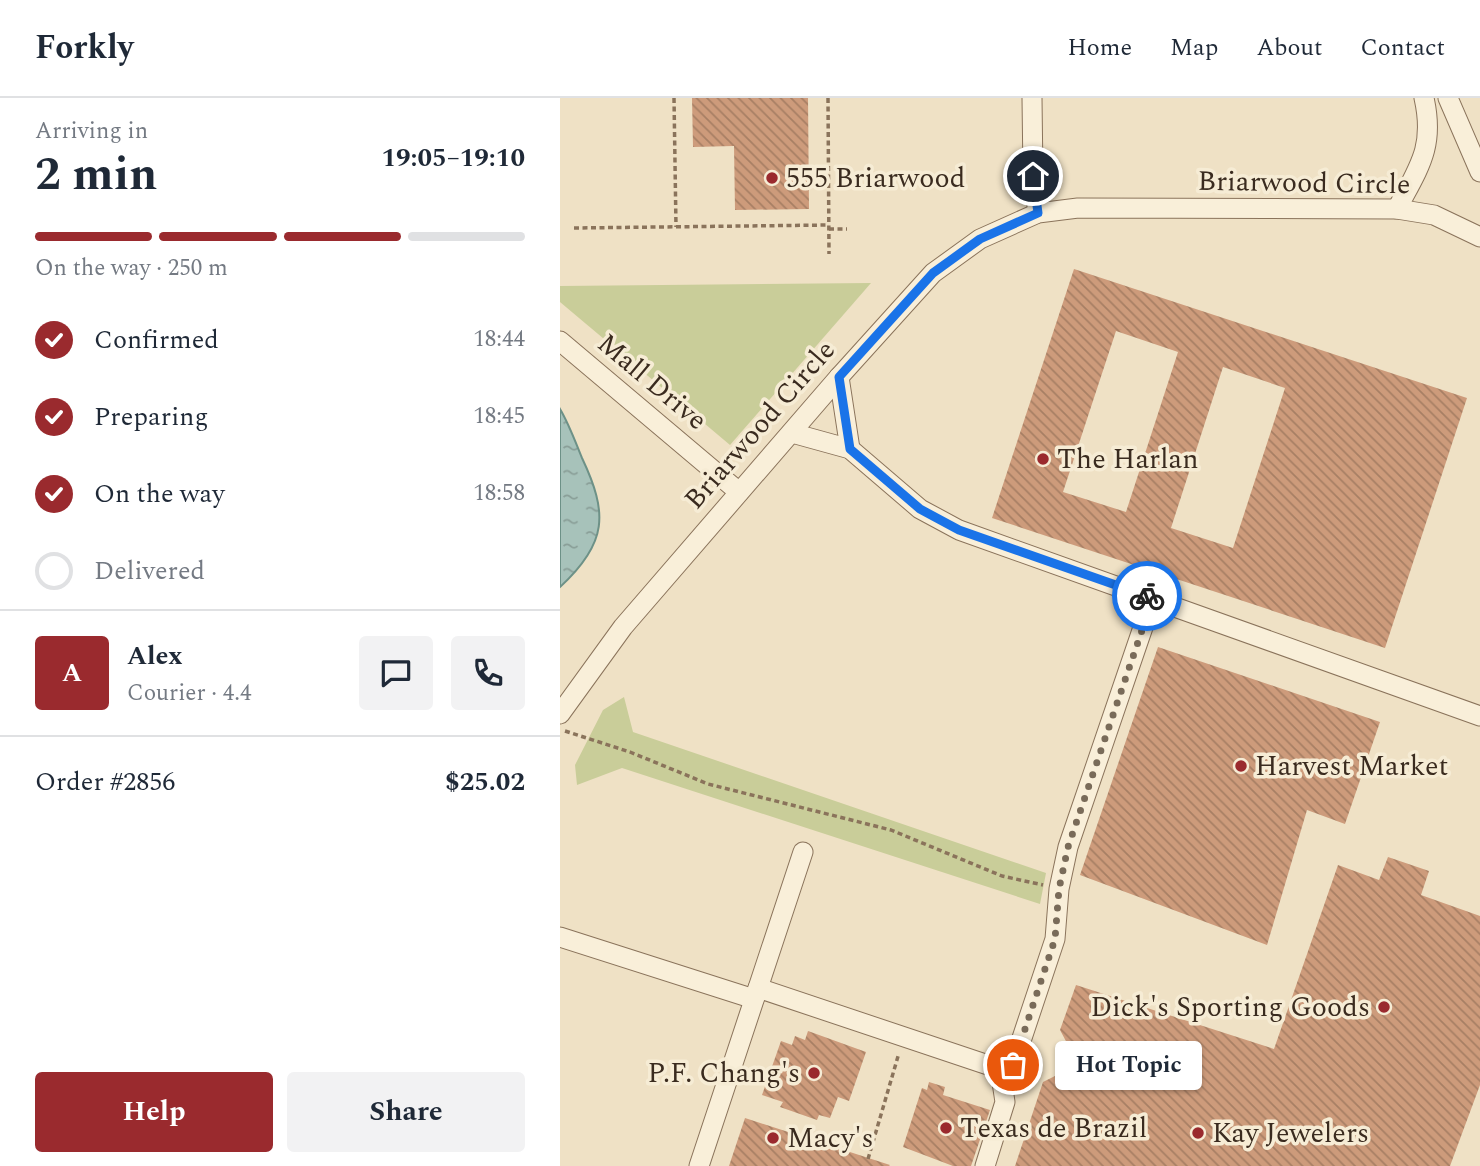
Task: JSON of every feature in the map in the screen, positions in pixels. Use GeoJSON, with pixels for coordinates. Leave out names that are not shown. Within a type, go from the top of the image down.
{"type":"FeatureCollection","features":[{"type":"Feature","properties":{"kind":"street"},"geometry":{"type":"LineString","coordinates":[[1032,98],[1033,176],[1038,213]]}},
{"type":"Feature","properties":{"kind":"street"},"geometry":{"type":"LineString","coordinates":[[1397,209],[1420,166],[1430,136],[1424,98]]}},
{"type":"Feature","properties":{"kind":"street"},"geometry":{"type":"LineString","coordinates":[[1448,98],[1480,172]]}},
{"type":"Feature","properties":{"kind":"street","name":"Briarwood Circle"},"geometry":{"type":"LineString","coordinates":[[560,714],[623,627],[839,377],[933,273],[980,239],[1038,213],[1078,208],[1397,209],[1434,215],[1480,237]]}},
{"type":"Feature","properties":{"kind":"street","name":"Mall Drive"},"geometry":{"type":"LineString","coordinates":[[560,341],[739,492]]}},
{"type":"Feature","properties":{"kind":"street"},"geometry":{"type":"LineString","coordinates":[[839,377],[850,449]]}},
{"type":"Feature","properties":{"kind":"street"},"geometry":{"type":"LineString","coordinates":[[792,433],[850,449],[920,509],[959,530],[1480,716]]}},
{"type":"Feature","properties":{"kind":"street"},"geometry":{"type":"LineString","coordinates":[[560,937],[905,1036],[1000,1069],[1013,1065],[1055,939],[1059,889],[1068,847],[1153,598]]}},
{"type":"Feature","properties":{"kind":"street"},"geometry":{"type":"LineString","coordinates":[[699,1166],[803,852]]}},
{"type":"Feature","properties":{"kind":"street"},"geometry":{"type":"LineString","coordinates":[[985,1166],[1006,1102],[1000,1069]]}},
{"type":"Feature","properties":{"kind":"path"},"geometry":{"type":"LineString","coordinates":[[674,98],[676,227]]}},
{"type":"Feature","properties":{"kind":"path"},"geometry":{"type":"LineString","coordinates":[[828,98],[829,254]]}},
{"type":"Feature","properties":{"kind":"path"},"geometry":{"type":"LineString","coordinates":[[574,228],[847,229]]}},
{"type":"Feature","properties":{"kind":"path"},"geometry":{"type":"LineString","coordinates":[[560,729],[630,752],[708,784],[891,830],[1002,876],[1059,889]]}},
{"type":"Feature","properties":{"kind":"path"},"geometry":{"type":"LineString","coordinates":[[868,1159],[905,1036]]}},
{"type":"Feature","properties":{"kind":"green space"},"geometry":{"type":"Polygon","coordinates":[[[871,283],[730,445],[560,302],[560,286],[871,283]]]}},
{"type":"Feature","properties":{"kind":"green space"},"geometry":{"type":"Polygon","coordinates":[[[624,697],[633,732],[1046,873],[1040,904],[622,768],[577,785],[575,765],[603,710],[624,697]]]}},
{"type":"Feature","properties":{"kind":"water"},"geometry":{"type":"Polygon","coordinates":[[[560,409],[596,495],[599,527],[587,556],[560,587],[560,409]]]}},
{"type":"Feature","properties":{"kind":"building","name":"555 Briarwood"},"geometry":{"type":"Polygon","coordinates":[[[692,98],[808,98],[809,209],[735,210],[734,146],[693,147],[692,98]]]}},
{"type":"Feature","properties":{"kind":"building","name":"The Harlan"},"geometry":{"type":"Polygon","coordinates":[[[1074,269],[1467,398],[1385,648],[992,518],[1074,269]],[[1116,331],[1063,492],[1126,512],[1178,352],[1116,331]],[[1223,367],[1171,528],[1233,548],[1285,388],[1223,367]]]}},
{"type":"Feature","properties":{"kind":"building","name":"Harvest Market"},"geometry":{"type":"Polygon","coordinates":[[[1158,647],[1380,722],[1345,824],[1307,810],[1267,945],[1080,875],[1158,647]]]}},
{"type":"Feature","properties":{"kind":"building"},"geometry":{"type":"Polygon","coordinates":[[[1388,857],[1429,871],[1421,895],[1480,916],[1480,1085],[1450,1166],[1015,1166],[1043,1082],[1059,1074],[1064,1060],[1068,1045],[1060,1030],[1076,985],[1274,1049],[1338,865],[1379,880],[1388,857]]]}},
{"type":"Feature","properties":{"kind":"building","name":"P.F. Chang's"},"geometry":{"type":"Polygon","coordinates":[[[808,1031],[866,1052],[849,1101],[838,1097],[830,1118],[819,1115],[817,1120],[780,1107],[783,1102],[762,1095],[781,1041],[792,1045],[795,1036],[805,1040],[808,1031]]]}},
{"type":"Feature","properties":{"kind":"building","name":"Texas de Brazil"},"geometry":{"type":"Polygon","coordinates":[[[929,1082],[945,1087],[943,1095],[990,1110],[971,1166],[953,1166],[903,1147],[922,1088],[927,1090],[929,1082]]]}},
{"type":"Feature","properties":{"kind":"building","name":"Macy's"},"geometry":{"type":"Polygon","coordinates":[[[745,1118],[890,1165],[729,1166],[745,1118]]]}},
{"type":"Feature","properties":{"kind":"way so far"},"geometry":{"type":"LineString","coordinates":[[1013,1065],[1055,939],[1059,889],[1068,847],[1153,598],[1147,596]]}},
{"type":"Feature","properties":{"kind":"place","name":"555 Briarwood"},"geometry":{"type":"Point","coordinates":[772,178]}},
{"type":"Feature","properties":{"kind":"place","name":"The Harlan"},"geometry":{"type":"Point","coordinates":[1043,459]}},
{"type":"Feature","properties":{"kind":"place","name":"Harvest Market"},"geometry":{"type":"Point","coordinates":[1241,766]}},
{"type":"Feature","properties":{"kind":"place","name":"Dick's Sporting Goods"},"geometry":{"type":"Point","coordinates":[1384,1007]}},
{"type":"Feature","properties":{"kind":"place","name":"Hot Topic"},"geometry":{"type":"Point","coordinates":[1013,1065]}},
{"type":"Feature","properties":{"kind":"place","name":"P.F. Chang's"},"geometry":{"type":"Point","coordinates":[814,1073]}},
{"type":"Feature","properties":{"kind":"place","name":"Texas de Brazil"},"geometry":{"type":"Point","coordinates":[946,1128]}},
{"type":"Feature","properties":{"kind":"place","name":"Kay Jewelers"},"geometry":{"type":"Point","coordinates":[1198,1133]}},
{"type":"Feature","properties":{"kind":"place","name":"Macy's"},"geometry":{"type":"Point","coordinates":[773,1138]}},
{"type":"Feature","properties":{"kind":"route"},"geometry":{"type":"LineString","coordinates":[[1033,176],[1038,213],[980,239],[933,273],[839,377],[850,449],[920,509],[959,530],[1147,596]]}}]}
